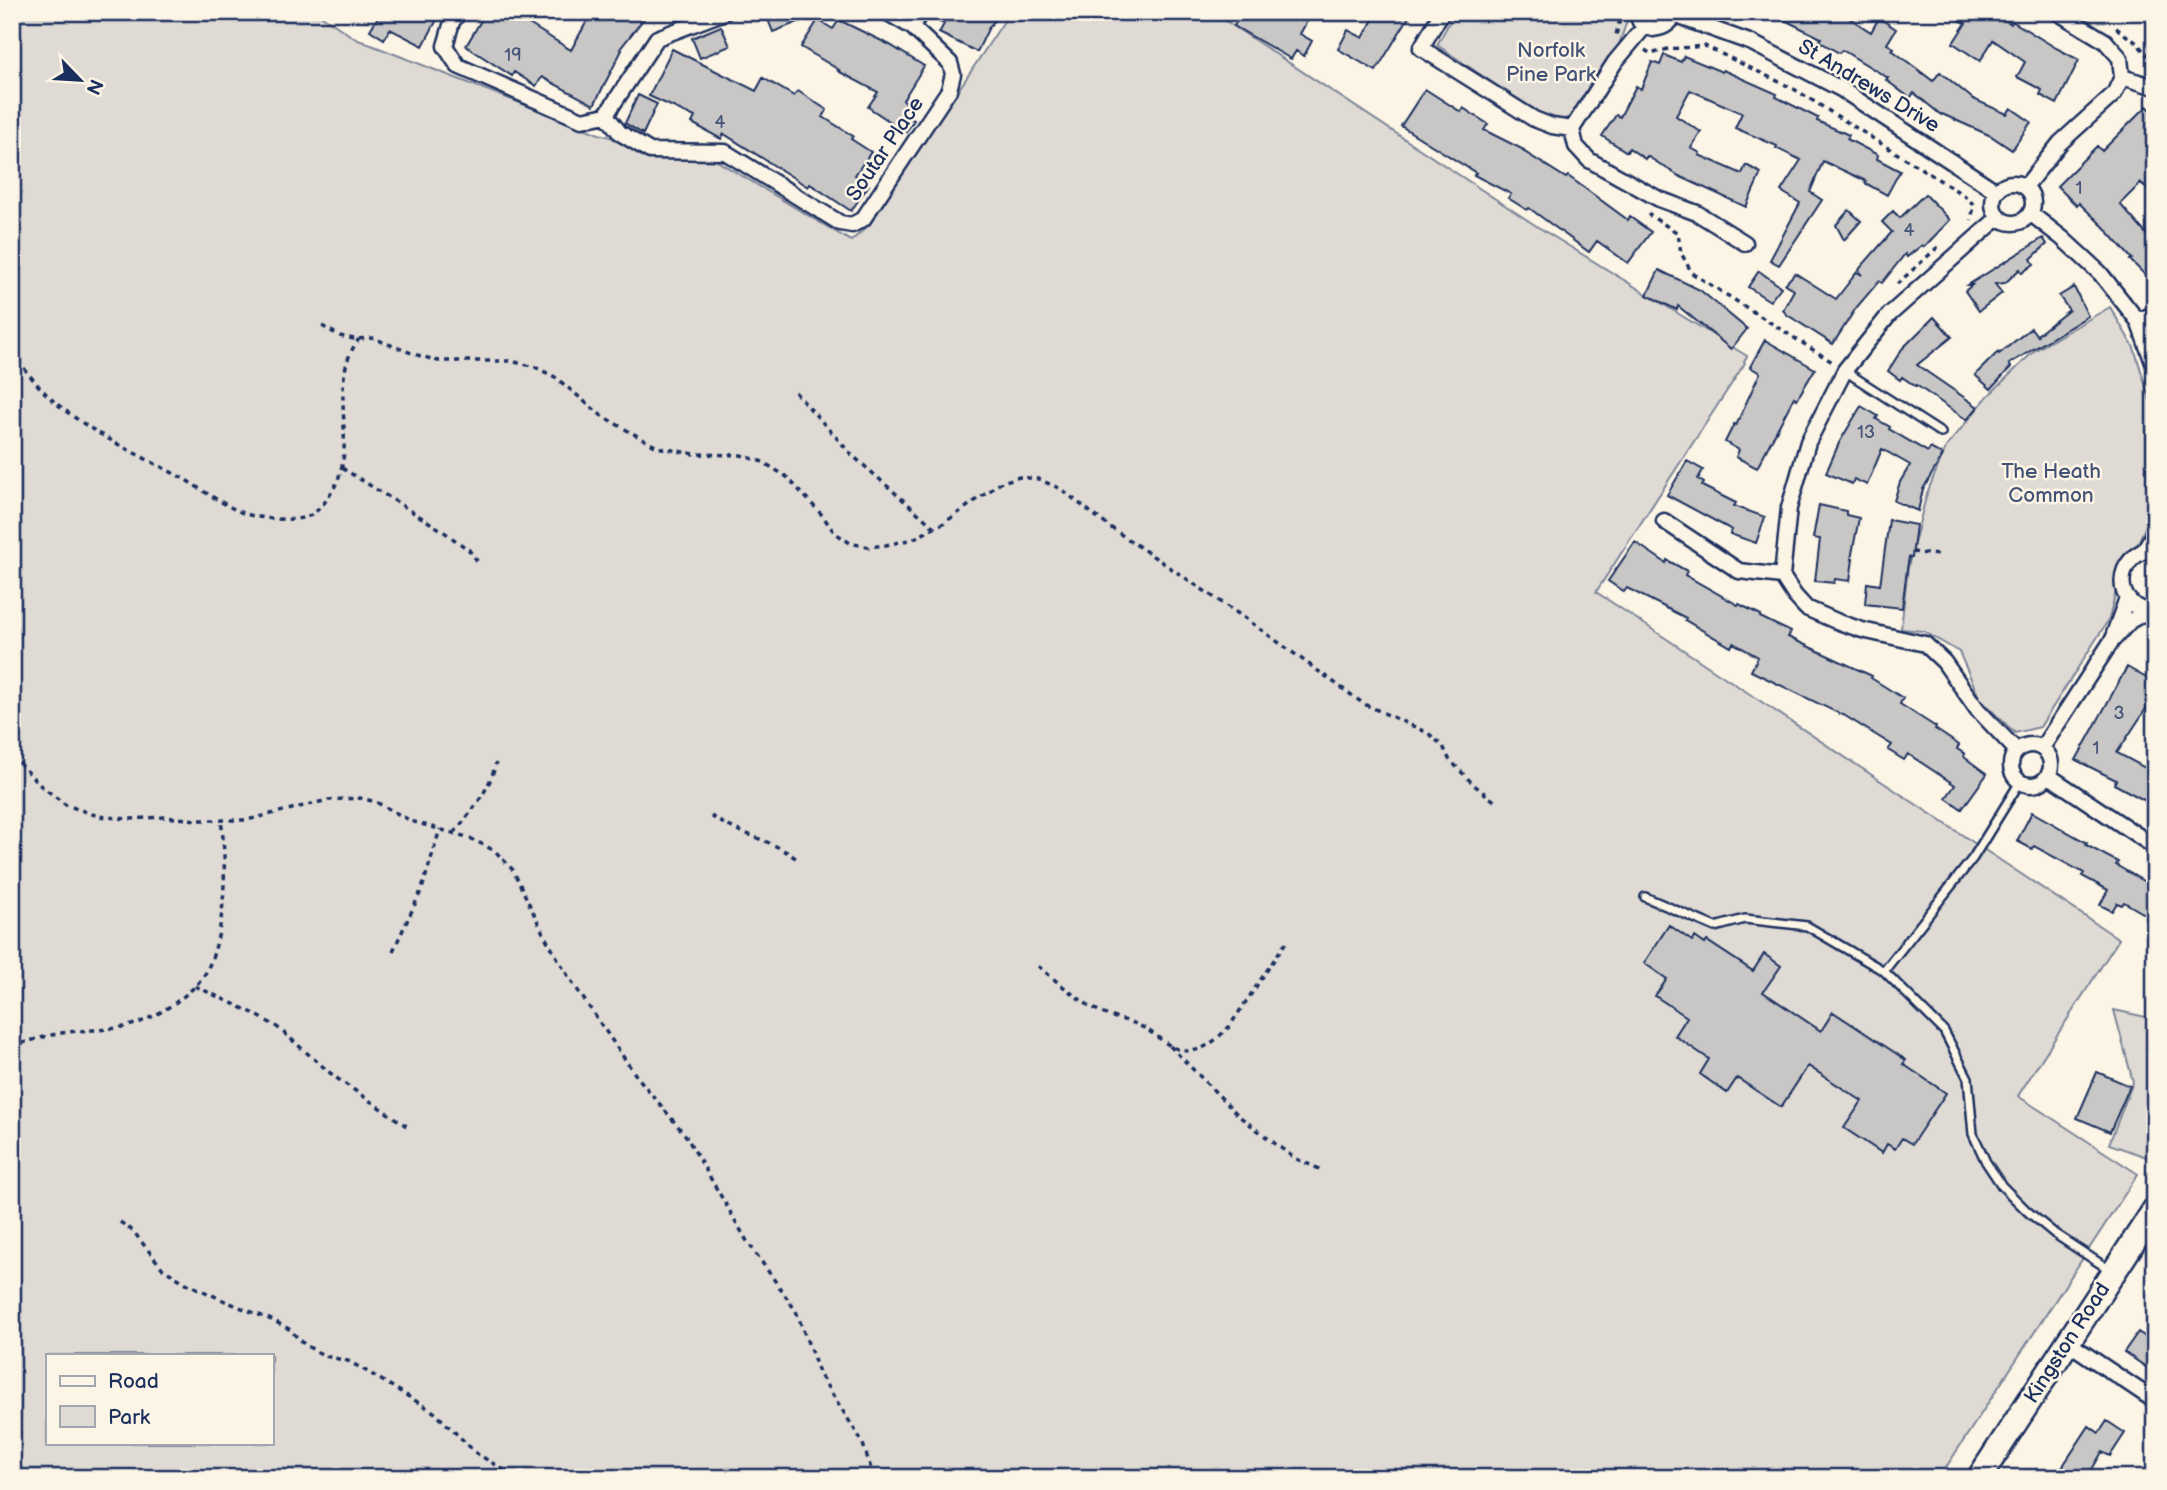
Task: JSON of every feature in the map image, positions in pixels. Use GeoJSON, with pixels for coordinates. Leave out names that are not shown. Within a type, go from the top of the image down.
{"type":"FeatureCollection","features":[{"type":"Feature","properties":{"kind":"main road","name":"Kingston Road"},"geometry":{"type":"LineString","coordinates":[[1979,1478],[2155,1209]]}},
{"type":"Feature","properties":{"kind":"street"},"geometry":{"type":"LineString","coordinates":[[459,12],[452,22],[445,46],[458,66],[582,120],[606,115],[657,38],[724,12]]}},
{"type":"Feature","properties":{"kind":"street","name":"Soutar Place"},"geometry":{"type":"LineString","coordinates":[[606,115],[620,133],[650,151],[725,152],[840,223],[852,225],[863,219],[949,90],[953,74],[950,64],[912,27],[886,12]]}},
{"type":"Feature","properties":{"kind":"street"},"geometry":{"type":"LineString","coordinates":[[912,27],[921,12]]}},
{"type":"Feature","properties":{"kind":"street"},"geometry":{"type":"LineString","coordinates":[[1442,12],[1421,48],[1534,119],[1552,126],[1572,129]]}},
{"type":"Feature","properties":{"kind":"street"},"geometry":{"type":"LineString","coordinates":[[1636,12],[1641,31]]}},
{"type":"Feature","properties":{"kind":"street"},"geometry":{"type":"LineString","coordinates":[[2025,187],[2060,144],[2114,94],[2122,77],[2120,58],[2105,41],[2057,12]]}},
{"type":"Feature","properties":{"kind":"street"},"geometry":{"type":"LineString","coordinates":[[1674,13],[1672,21],[1660,28],[1641,31],[1615,62],[1572,129],[1576,146],[1588,160],[1658,199],[1697,213],[1745,243]]}},
{"type":"Feature","properties":{"kind":"street","name":"St Andrews Drive"},"geometry":{"type":"LineString","coordinates":[[1674,13],[1752,43],[1841,89],[1996,191]]}},
{"type":"Feature","properties":{"kind":"street"},"geometry":{"type":"LineString","coordinates":[[2122,77],[2155,87]]}},
{"type":"Feature","properties":{"kind":"street"},"geometry":{"type":"LineString","coordinates":[[2008,183],[2025,187],[2032,199],[2030,213],[2012,223],[1999,217],[1993,205],[1996,191],[2008,183]]}},
{"type":"Feature","properties":{"kind":"street"},"geometry":{"type":"LineString","coordinates":[[2030,213],[2062,237],[2100,273],[2138,321],[2155,368]]}},
{"type":"Feature","properties":{"kind":"street"},"geometry":{"type":"LineString","coordinates":[[1999,217],[1889,315],[1844,370],[1808,442],[1789,508],[1782,576],[1806,607],[1862,630],[1925,644],[1944,662],[1977,709],[2017,751]]}},
{"type":"Feature","properties":{"kind":"street"},"geometry":{"type":"LineString","coordinates":[[2138,321],[2155,313]]}},
{"type":"Feature","properties":{"kind":"street"},"geometry":{"type":"LineString","coordinates":[[1664,521],[1740,572],[1782,576]]}},
{"type":"Feature","properties":{"kind":"street"},"geometry":{"type":"LineString","coordinates":[[2151,612],[2136,607],[2127,598],[2123,587],[2124,569],[2129,560],[2150,549],[2155,531]]}},
{"type":"Feature","properties":{"kind":"street"},"geometry":{"type":"LineString","coordinates":[[2111,642],[2127,598]]}},
{"type":"Feature","properties":{"kind":"street"},"geometry":{"type":"LineString","coordinates":[[2042,748],[2111,642],[2130,621],[2151,612]]}},
{"type":"Feature","properties":{"kind":"street"},"geometry":{"type":"LineString","coordinates":[[2032,745],[2042,748],[2051,762],[2049,776],[2038,785],[2031,786],[2020,782],[2013,775],[2011,768],[2017,751],[2032,745]]}},
{"type":"Feature","properties":{"kind":"street"},"geometry":{"type":"LineString","coordinates":[[2049,776],[2155,847]]}},
{"type":"Feature","properties":{"kind":"street"},"geometry":{"type":"LineString","coordinates":[[2067,1342],[2155,1401]]}},
{"type":"Feature","properties":{"kind":"lane"},"geometry":{"type":"LineString","coordinates":[[1844,370],[1941,433]]}},
{"type":"Feature","properties":{"kind":"lane"},"geometry":{"type":"LineString","coordinates":[[1884,971],[1973,858],[2020,782]]}},
{"type":"Feature","properties":{"kind":"lane"},"geometry":{"type":"LineString","coordinates":[[1645,897],[1715,927],[1745,919],[1807,926],[1884,971],[1944,1031],[1968,1078],[1973,1134],[2001,1186],[2055,1234],[2113,1272]]}},
{"type":"Feature","properties":{"kind":"path"},"geometry":{"type":"LineString","coordinates":[[1622,12],[1620,19],[1641,31],[1646,51],[1651,54],[1668,48],[1704,46],[1794,89],[1965,196],[1974,205],[1970,221],[1965,226]]}},
{"type":"Feature","properties":{"kind":"path"},"geometry":{"type":"LineString","coordinates":[[2106,23],[2137,43],[2147,55],[2155,46]]}},
{"type":"Feature","properties":{"kind":"path"},"geometry":{"type":"LineString","coordinates":[[1658,199],[1649,215],[1678,233],[1681,253],[1692,273],[1844,370]]}},
{"type":"Feature","properties":{"kind":"path"},"geometry":{"type":"LineString","coordinates":[[1895,287],[1939,247]]}},
{"type":"Feature","properties":{"kind":"path"},"geometry":{"type":"LineString","coordinates":[[322,326],[340,336],[373,338],[438,361],[512,361],[535,367],[555,377],[601,416],[657,447],[694,454],[741,455],[763,462],[787,477],[822,515],[834,533],[850,542],[869,547],[913,539],[935,528],[1002,482],[1019,477],[1038,479],[1061,489],[1107,525],[1249,621],[1364,704],[1428,733],[1443,746],[1449,759],[1474,785],[1497,803]]}},
{"type":"Feature","properties":{"kind":"path"},"geometry":{"type":"LineString","coordinates":[[12,352],[32,380],[66,411],[112,440],[246,514],[283,520],[309,516],[322,506],[333,490],[342,468],[345,443],[343,387],[347,364],[360,338]]}},
{"type":"Feature","properties":{"kind":"path"},"geometry":{"type":"LineString","coordinates":[[1831,362],[1838,353]]}},
{"type":"Feature","properties":{"kind":"path"},"geometry":{"type":"LineString","coordinates":[[795,392],[852,455],[935,528]]}},
{"type":"Feature","properties":{"kind":"path"},"geometry":{"type":"LineString","coordinates":[[342,468],[440,529],[469,550],[478,562]]}},
{"type":"Feature","properties":{"kind":"path"},"geometry":{"type":"LineString","coordinates":[[1912,552],[1938,555]]}},
{"type":"Feature","properties":{"kind":"path"},"geometry":{"type":"LineString","coordinates":[[12,755],[40,785],[66,805],[98,816],[247,821],[328,800],[360,798],[376,802],[411,821],[470,838],[495,851],[513,870],[544,935],[575,987],[635,1074],[686,1136],[747,1241],[796,1311],[820,1374],[862,1441],[873,1478]]}},
{"type":"Feature","properties":{"kind":"path"},"geometry":{"type":"LineString","coordinates":[[454,833],[491,782],[496,764]]}},
{"type":"Feature","properties":{"kind":"path"},"geometry":{"type":"LineString","coordinates":[[711,816],[734,830],[783,848],[797,860]]}},
{"type":"Feature","properties":{"kind":"path"},"geometry":{"type":"LineString","coordinates":[[12,1046],[66,1032],[102,1030],[138,1023],[166,1009],[195,986],[208,970],[218,936],[225,884],[225,849],[221,820]]}},
{"type":"Feature","properties":{"kind":"path"},"geometry":{"type":"LineString","coordinates":[[393,951],[422,889],[440,829]]}},
{"type":"Feature","properties":{"kind":"path"},"geometry":{"type":"LineString","coordinates":[[1038,966],[1106,1015],[1142,1026],[1178,1049],[1189,1051],[1206,1046],[1219,1038],[1240,1012],[1286,942]]}},
{"type":"Feature","properties":{"kind":"path"},"geometry":{"type":"LineString","coordinates":[[195,986],[277,1027],[335,1077],[408,1127]]}},
{"type":"Feature","properties":{"kind":"path"},"geometry":{"type":"LineString","coordinates":[[1163,1040],[1239,1116],[1294,1158],[1322,1170]]}},
{"type":"Feature","properties":{"kind":"path"},"geometry":{"type":"LineString","coordinates":[[120,1222],[133,1231],[163,1269],[186,1283],[289,1329],[305,1345],[325,1356],[348,1361],[368,1372],[434,1412],[476,1453],[517,1478]]}},
{"type":"Feature","properties":{"kind":"green space"},"geometry":{"type":"Polygon","coordinates":[[[12,12],[316,12],[356,39],[599,134],[691,159],[712,158],[851,241],[870,224],[1010,12],[1212,12],[1538,227],[1747,356],[1596,592],[2119,939],[2018,1096],[2138,1174],[1939,1478],[12,1478],[12,12]]]}},
{"type":"Feature","properties":{"kind":"green space","name":"Norfolk Pine Park"},"geometry":{"type":"Polygon","coordinates":[[[1455,12],[1620,12],[1627,21],[1617,50],[1574,116],[1560,120],[1544,118],[1437,45],[1455,12]]]}},
{"type":"Feature","properties":{"kind":"green space","name":"The Heath Common"},"geometry":{"type":"Polygon","coordinates":[[[2110,307],[2134,348],[2155,416],[2155,506],[2137,545],[2118,562],[2116,591],[2109,619],[2040,727],[2015,733],[1980,699],[1959,652],[1923,631],[1901,629],[1908,567],[1927,493],[1946,447],[1987,397],[2034,351],[2110,307]]]}},
{"type":"Feature","properties":{"kind":"green space"},"geometry":{"type":"Polygon","coordinates":[[[2114,1010],[2155,1019],[2155,1160],[2109,1144],[2133,1082],[2114,1010]]]}},
{"type":"Feature","properties":{"kind":"building"},"geometry":{"type":"Polygon","coordinates":[[[381,12],[441,12],[423,46],[390,29],[384,39],[370,30],[381,12]]]}},
{"type":"Feature","properties":{"kind":"building"},"geometry":{"type":"Polygon","coordinates":[[[486,12],[536,12],[529,24],[571,50],[592,12],[649,12],[620,49],[622,50],[594,105],[542,77],[536,86],[514,72],[512,76],[466,46],[486,12]]]}},
{"type":"Feature","properties":{"kind":"building"},"geometry":{"type":"Polygon","coordinates":[[[765,12],[821,12],[821,13],[773,32],[765,12]]]}},
{"type":"Feature","properties":{"kind":"building"},"geometry":{"type":"Polygon","coordinates":[[[931,12],[1000,12],[977,52],[939,33],[944,24],[929,17],[931,12]]]}},
{"type":"Feature","properties":{"kind":"building"},"geometry":{"type":"Polygon","coordinates":[[[1242,12],[1260,12],[1275,20],[1279,12],[1312,12],[1300,34],[1312,41],[1304,56],[1296,51],[1291,59],[1234,26],[1242,12]]]}},
{"type":"Feature","properties":{"kind":"building"},"geometry":{"type":"Polygon","coordinates":[[[1377,12],[1412,12],[1376,71],[1338,49],[1348,30],[1363,38],[1377,12]]]}},
{"type":"Feature","properties":{"kind":"building"},"geometry":{"type":"Polygon","coordinates":[[[1768,12],[1840,12],[1871,32],[1879,18],[1896,29],[1887,44],[1894,48],[1892,50],[1933,81],[1940,72],[1973,99],[2007,114],[2011,108],[2031,122],[2012,150],[1991,136],[1941,115],[1914,93],[1910,98],[1886,80],[1888,78],[1842,50],[1839,53],[1819,41],[1821,38],[1768,12]]]}},
{"type":"Feature","properties":{"kind":"building"},"geometry":{"type":"Polygon","coordinates":[[[1941,12],[1994,12],[2079,60],[2057,104],[2040,95],[2042,90],[2017,77],[2025,62],[1993,40],[1980,61],[1953,43],[1966,23],[1941,12]]]}},
{"type":"Feature","properties":{"kind":"building"},"geometry":{"type":"Polygon","coordinates":[[[818,20],[833,29],[839,20],[890,45],[924,66],[903,100],[907,102],[901,112],[914,120],[906,132],[868,107],[878,92],[801,47],[818,20]]]}},
{"type":"Feature","properties":{"kind":"building"},"geometry":{"type":"Polygon","coordinates":[[[721,26],[730,46],[700,58],[692,38],[721,26]]]}},
{"type":"Feature","properties":{"kind":"building"},"geometry":{"type":"Polygon","coordinates":[[[672,49],[756,91],[763,78],[794,96],[798,91],[827,110],[823,117],[853,136],[851,139],[871,152],[855,175],[869,185],[851,211],[724,134],[721,139],[692,123],[695,117],[649,96],[672,49]]]}},
{"type":"Feature","properties":{"kind":"building"},"geometry":{"type":"Polygon","coordinates":[[[1664,55],[1681,62],[1684,56],[1722,72],[1723,70],[1777,94],[1776,97],[1818,118],[1817,121],[1849,135],[1847,139],[1878,155],[1877,159],[1900,171],[1887,195],[1865,183],[1866,181],[1823,161],[1810,192],[1822,200],[1779,265],[1770,260],[1800,203],[1781,191],[1801,160],[1776,148],[1777,146],[1735,128],[1742,113],[1690,90],[1676,116],[1701,132],[1691,148],[1700,153],[1699,155],[1742,174],[1746,165],[1761,173],[1746,207],[1679,176],[1647,156],[1645,159],[1629,148],[1627,152],[1602,136],[1616,115],[1620,117],[1636,86],[1641,89],[1652,62],[1660,65],[1664,55]]]}},
{"type":"Feature","properties":{"kind":"building"},"geometry":{"type":"Polygon","coordinates":[[[1425,89],[1461,112],[1463,108],[1488,124],[1484,130],[1524,150],[1566,178],[1568,176],[1628,220],[1630,217],[1651,232],[1628,263],[1597,241],[1589,252],[1529,208],[1527,210],[1508,198],[1511,194],[1474,175],[1476,173],[1401,126],[1425,89]]]}},
{"type":"Feature","properties":{"kind":"building"},"geometry":{"type":"Polygon","coordinates":[[[638,95],[657,104],[643,134],[625,123],[638,95]]]}},
{"type":"Feature","properties":{"kind":"building"},"geometry":{"type":"Polygon","coordinates":[[[2147,106],[2155,114],[2155,197],[2141,183],[2120,204],[2155,244],[2155,272],[2148,278],[2104,227],[2057,186],[2097,146],[2102,151],[2147,106]]]}},
{"type":"Feature","properties":{"kind":"building"},"geometry":{"type":"Polygon","coordinates":[[[1925,194],[1950,220],[1924,247],[1922,245],[1907,257],[1905,254],[1882,283],[1879,281],[1856,308],[1833,344],[1786,314],[1783,310],[1794,290],[1785,284],[1795,273],[1836,299],[1857,272],[1862,275],[1859,270],[1861,267],[1892,232],[1882,222],[1893,211],[1900,218],[1925,194]]]}},
{"type":"Feature","properties":{"kind":"building"},"geometry":{"type":"Polygon","coordinates":[[[1849,210],[1861,221],[1844,240],[1836,225],[1849,210]]]}},
{"type":"Feature","properties":{"kind":"building"},"geometry":{"type":"Polygon","coordinates":[[[2043,238],[2047,244],[2031,259],[2034,264],[2022,273],[2020,269],[2005,283],[1995,284],[2002,293],[1979,311],[1965,291],[1972,285],[1968,285],[2043,238]]]}},
{"type":"Feature","properties":{"kind":"building"},"geometry":{"type":"Polygon","coordinates":[[[1659,270],[1700,290],[1747,329],[1731,349],[1678,306],[1677,310],[1647,295],[1659,270]]]}},
{"type":"Feature","properties":{"kind":"building"},"geometry":{"type":"Polygon","coordinates":[[[1759,271],[1781,287],[1770,301],[1748,287],[1759,271]]]}},
{"type":"Feature","properties":{"kind":"building"},"geometry":{"type":"Polygon","coordinates":[[[2074,287],[2088,316],[2009,364],[2011,367],[1991,389],[1975,375],[1998,352],[1999,354],[2031,328],[2038,337],[2037,335],[2069,310],[2059,296],[2074,287]]]}},
{"type":"Feature","properties":{"kind":"building"},"geometry":{"type":"Polygon","coordinates":[[[1934,317],[1952,337],[1917,365],[1978,407],[1967,420],[1916,385],[1902,377],[1900,380],[1888,371],[1902,349],[1934,317]]]}},
{"type":"Feature","properties":{"kind":"building"},"geometry":{"type":"Polygon","coordinates":[[[1765,340],[1815,369],[1797,399],[1794,397],[1757,468],[1736,457],[1739,450],[1725,442],[1734,424],[1736,425],[1760,373],[1750,367],[1765,340]]]}},
{"type":"Feature","properties":{"kind":"building"},"geometry":{"type":"Polygon","coordinates":[[[1861,406],[1878,416],[1876,419],[1890,427],[1889,429],[1928,452],[1930,448],[1943,455],[1923,489],[1918,511],[1894,501],[1900,482],[1910,465],[1882,449],[1867,485],[1854,479],[1852,484],[1826,473],[1839,443],[1861,406]]]}},
{"type":"Feature","properties":{"kind":"building"},"geometry":{"type":"Polygon","coordinates":[[[1687,461],[1703,470],[1698,479],[1704,483],[1702,486],[1736,503],[1734,506],[1765,517],[1756,543],[1730,534],[1732,530],[1667,495],[1687,461]]]}},
{"type":"Feature","properties":{"kind":"building"},"geometry":{"type":"Polygon","coordinates":[[[1819,505],[1846,511],[1846,515],[1859,518],[1851,559],[1850,581],[1815,581],[1820,539],[1813,538],[1819,505]]]}},
{"type":"Feature","properties":{"kind":"building"},"geometry":{"type":"Polygon","coordinates":[[[1889,520],[1916,525],[1902,608],[1865,604],[1867,583],[1880,585],[1889,520]]]}},
{"type":"Feature","properties":{"kind":"building"},"geometry":{"type":"Polygon","coordinates":[[[1635,542],[1666,563],[1667,560],[1687,571],[1685,575],[1791,632],[1788,637],[1872,676],[1871,678],[1903,698],[1900,704],[1959,745],[1957,749],[1965,754],[1964,757],[1987,774],[1962,809],[1946,798],[1955,785],[1908,754],[1904,760],[1888,750],[1892,745],[1842,714],[1751,671],[1758,657],[1733,643],[1731,647],[1685,620],[1686,618],[1627,588],[1624,592],[1608,581],[1635,542]]]}},
{"type":"Feature","properties":{"kind":"building"},"geometry":{"type":"Polygon","coordinates":[[[2127,667],[2155,683],[2155,695],[2117,753],[2155,773],[2155,806],[2114,784],[2116,780],[2076,760],[2127,667]]]}},
{"type":"Feature","properties":{"kind":"building"},"geometry":{"type":"Polygon","coordinates":[[[2032,812],[2118,862],[2116,865],[2155,888],[2155,920],[2124,902],[2122,905],[2117,903],[2112,911],[2100,905],[2108,890],[2082,876],[2084,873],[2034,846],[2032,849],[2017,841],[2032,812]]]}},
{"type":"Feature","properties":{"kind":"building"},"geometry":{"type":"Polygon","coordinates":[[[1669,925],[1692,941],[1695,937],[1705,944],[1707,941],[1753,971],[1764,954],[1781,966],[1763,992],[1821,1031],[1833,1012],[1906,1060],[1903,1064],[1946,1093],[1912,1144],[1902,1138],[1895,1149],[1887,1144],[1882,1153],[1844,1128],[1862,1101],[1808,1066],[1781,1107],[1737,1078],[1727,1093],[1700,1074],[1709,1059],[1675,1036],[1687,1017],[1655,996],[1667,979],[1644,963],[1669,925]]]}},
{"type":"Feature","properties":{"kind":"building"},"geometry":{"type":"Polygon","coordinates":[[[2097,1072],[2130,1086],[2110,1132],[2077,1118],[2097,1072]]]}},
{"type":"Feature","properties":{"kind":"building"},"geometry":{"type":"Polygon","coordinates":[[[2138,1332],[2155,1343],[2155,1373],[2124,1352],[2138,1332]]]}},
{"type":"Feature","properties":{"kind":"building"},"geometry":{"type":"Polygon","coordinates":[[[2107,1421],[2125,1433],[2110,1456],[2102,1452],[2087,1478],[2055,1478],[2089,1426],[2099,1433],[2107,1421]]]}}]}
